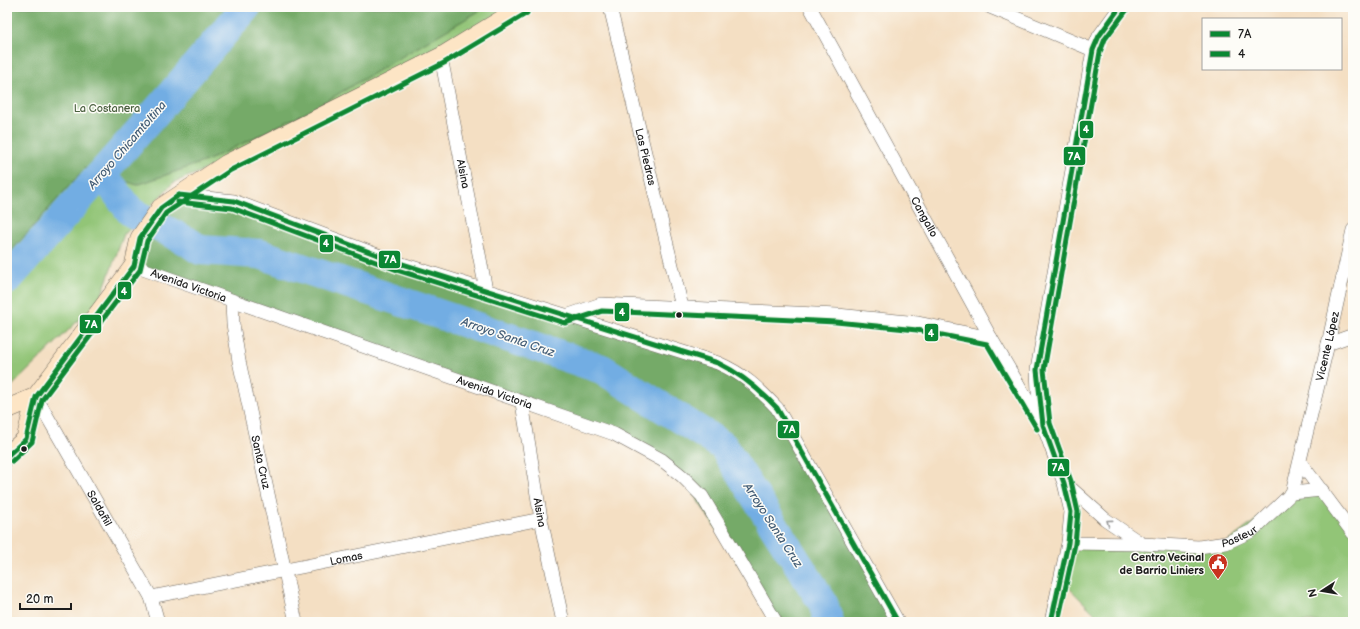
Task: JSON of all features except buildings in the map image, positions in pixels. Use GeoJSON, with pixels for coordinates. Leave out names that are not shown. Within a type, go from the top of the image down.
{"type":"FeatureCollection","features":[{"type":"Feature","properties":{"kind":"street"},"geometry":{"type":"LineString","coordinates":[[7,456],[26,438],[36,397],[134,266],[140,238],[161,208],[227,164],[441,57],[523,7]]}},
{"type":"Feature","properties":{"kind":"street","name":"Las Piedras"},"geometry":{"type":"LineString","coordinates":[[610,7],[682,307]]}},
{"type":"Feature","properties":{"kind":"street","name":"Cangallo"},"geometry":{"type":"LineString","coordinates":[[810,7],[991,338],[1043,425]]}},
{"type":"Feature","properties":{"kind":"street"},"geometry":{"type":"LineString","coordinates":[[990,7],[1093,50]]}},
{"type":"Feature","properties":{"kind":"street"},"geometry":{"type":"LineString","coordinates":[[1051,622],[1068,542],[1071,512],[1064,483],[1043,425],[1038,391],[1040,351],[1093,50],[1099,36],[1120,7]]}},
{"type":"Feature","properties":{"kind":"street","name":"Alsina"},"geometry":{"type":"LineString","coordinates":[[441,57],[486,290]]}},
{"type":"Feature","properties":{"kind":"street"},"geometry":{"type":"LineString","coordinates":[[179,195],[234,201],[399,263],[718,363],[734,370],[752,382],[778,408],[898,622]]}},
{"type":"Feature","properties":{"kind":"street","name":"Vicente López"},"geometry":{"type":"LineString","coordinates":[[1292,493],[1328,344],[1353,230]]}},
{"type":"Feature","properties":{"kind":"street","name":"Avenida Victoria"},"geometry":{"type":"LineString","coordinates":[[134,266],[614,434],[662,460],[682,476],[702,496],[776,622]]}},
{"type":"Feature","properties":{"kind":"street","name":"Santa Cruz"},"geometry":{"type":"LineString","coordinates":[[232,301],[232,324],[238,361],[286,570],[296,622]]}},
{"type":"Feature","properties":{"kind":"street"},"geometry":{"type":"LineString","coordinates":[[566,316],[601,304],[682,307],[844,316],[918,323],[991,338]]}},
{"type":"Feature","properties":{"kind":"street"},"geometry":{"type":"LineString","coordinates":[[1328,344],[1353,334]]}},
{"type":"Feature","properties":{"kind":"street"},"geometry":{"type":"LineString","coordinates":[[7,409],[36,397]]}},
{"type":"Feature","properties":{"kind":"street","name":"Saldañil"},"geometry":{"type":"LineString","coordinates":[[36,397],[151,596],[158,622]]}},
{"type":"Feature","properties":{"kind":"street","name":"Alsina"},"geometry":{"type":"LineString","coordinates":[[522,403],[541,519],[563,622]]}},
{"type":"Feature","properties":{"kind":"street"},"geometry":{"type":"LineString","coordinates":[[1300,462],[1353,533]]}},
{"type":"Feature","properties":{"kind":"street"},"geometry":{"type":"LineString","coordinates":[[1064,483],[1105,519],[1142,544]]}},
{"type":"Feature","properties":{"kind":"street"},"geometry":{"type":"LineString","coordinates":[[1292,493],[1322,490]]}},
{"type":"Feature","properties":{"kind":"street","name":"Pasteur"},"geometry":{"type":"LineString","coordinates":[[1068,542],[1142,544],[1199,548],[1226,543],[1252,531],[1292,493]]}},
{"type":"Feature","properties":{"kind":"street","name":"Lomas"},"geometry":{"type":"LineString","coordinates":[[151,596],[541,519]]}},
{"type":"Feature","properties":{"kind":"green space","name":"La Costanera"},"geometry":{"type":"Polygon","coordinates":[[[7,7],[523,7],[265,145],[173,183],[124,234],[100,299],[7,391],[7,7]]]}},
{"type":"Feature","properties":{"kind":"green space","name":"La Costanera"},"geometry":{"type":"Polygon","coordinates":[[[7,7],[486,7],[311,110],[209,160],[137,185],[85,168],[7,256],[7,7]]]}},
{"type":"Feature","properties":{"kind":"green space"},"geometry":{"type":"Polygon","coordinates":[[[179,195],[234,201],[480,289],[718,363],[777,408],[898,622],[776,622],[682,476],[614,434],[134,266],[140,238],[179,195]]]}},
{"type":"Feature","properties":{"kind":"green space"},"geometry":{"type":"Polygon","coordinates":[[[1322,490],[1353,533],[1353,622],[1103,622],[1060,579],[1068,543],[1226,543],[1292,493],[1322,490]]]}},
{"type":"Feature","properties":{"kind":"waterway","name":"Arroyo Chicamtoltina"},"geometry":{"type":"LineString","coordinates":[[7,280],[150,119],[246,7]]}},
{"type":"Feature","properties":{"kind":"waterway","name":"Arroyo Santa Cruz"},"geometry":{"type":"LineString","coordinates":[[102,173],[131,212],[190,243],[200,250],[260,254],[602,369],[723,446],[823,603],[829,622]]}},
{"type":"Feature","properties":{"kind":"transit line","name":"7A"},"geometry":{"type":"LineString","coordinates":[[1051,622],[1068,543],[1071,512],[1064,483],[1043,425],[1037,370],[1093,50],[1099,36],[1120,7]]}},
{"type":"Feature","properties":{"kind":"transit line","name":"4"},"geometry":{"type":"LineString","coordinates":[[1058,622],[1075,544],[1078,512],[1071,481],[1050,423],[1044,370],[1100,52],[1105,39],[1126,11]]}},
{"type":"Feature","properties":{"kind":"transit line","name":"4"},"geometry":{"type":"LineString","coordinates":[[12,461],[32,442],[42,400],[140,270],[147,241],[166,213],[231,170],[444,63],[527,13]]}},
{"type":"Feature","properties":{"kind":"transit line","name":"7A"},"geometry":{"type":"LineString","coordinates":[[179,195],[234,201],[399,263],[718,363],[734,372],[756,388],[777,408],[898,622]]}},
{"type":"Feature","properties":{"kind":"transit line","name":"7A"},"geometry":{"type":"LineString","coordinates":[[7,456],[26,439],[36,397],[134,266],[140,238],[161,208],[179,195]]}},
{"type":"Feature","properties":{"kind":"transit line","name":"4"},"geometry":{"type":"LineString","coordinates":[[178,202],[232,208],[397,270],[565,323],[602,311],[836,322],[917,330],[987,344],[1037,429]]}},
{"type":"Feature","properties":{"kind":"place","name":"Centro Vecinal de Barrio Liniers"},"geometry":{"type":"Point","coordinates":[1218,580]}}]}
